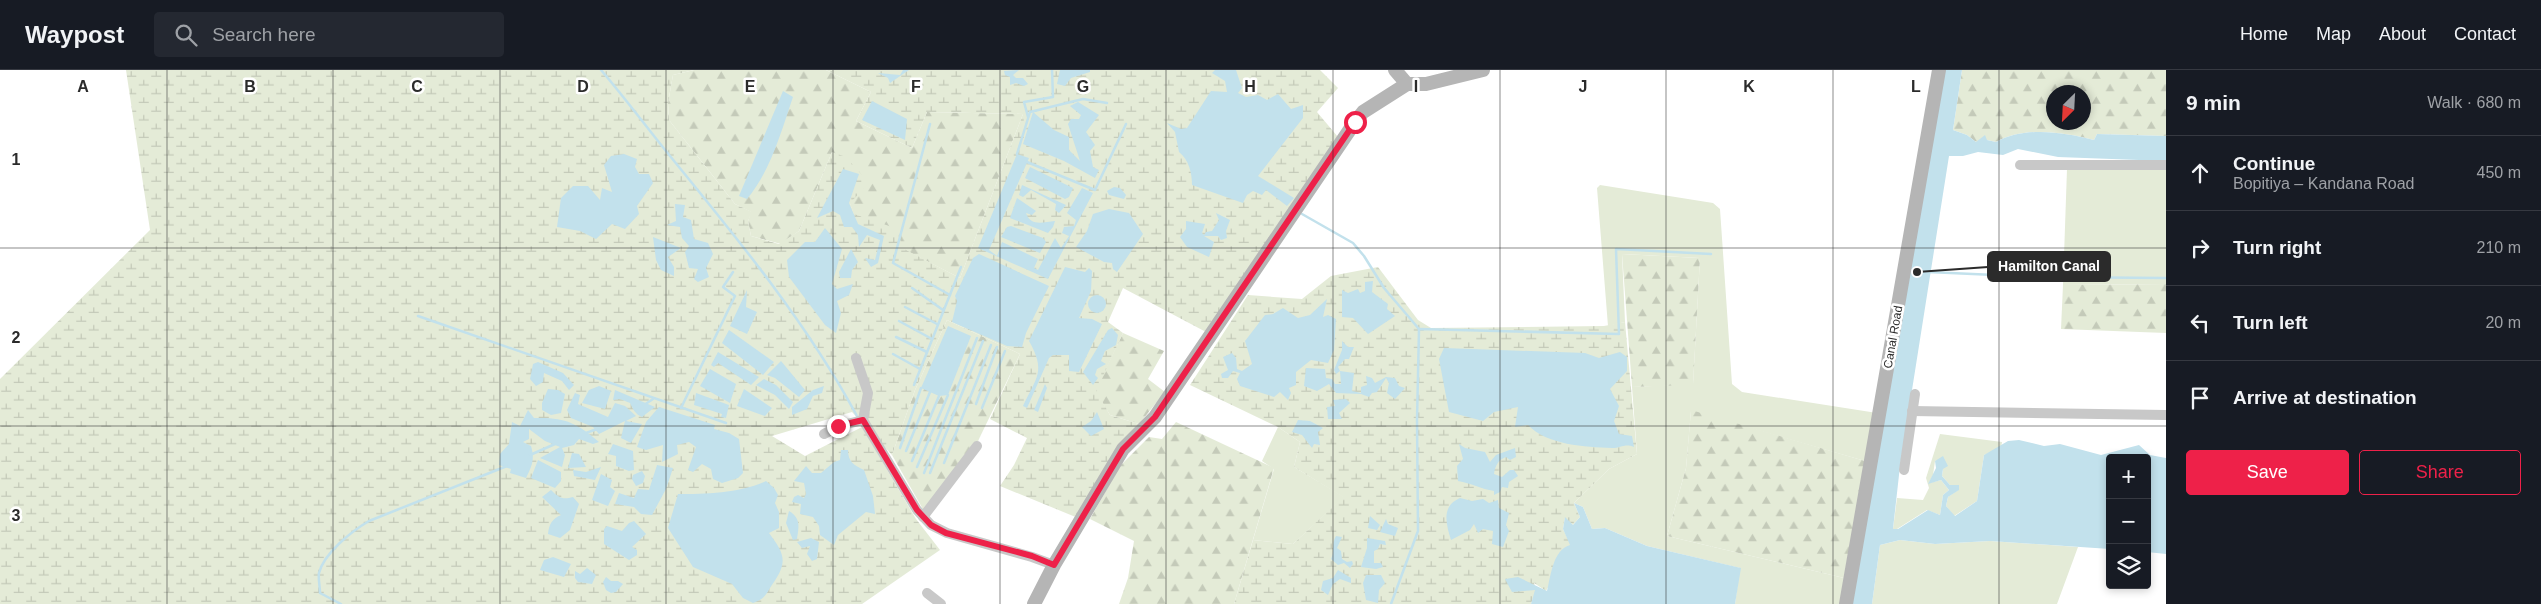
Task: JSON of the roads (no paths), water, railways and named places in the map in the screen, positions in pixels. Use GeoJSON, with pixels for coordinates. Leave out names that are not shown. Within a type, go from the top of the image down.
{"type":"FeatureCollection","features":[{"type":"Feature","properties":{"kind":"main road"},"geometry":{"type":"LineString","coordinates":[[1395,70],[1407,84]]}},
{"type":"Feature","properties":{"kind":"main road"},"geometry":{"type":"LineString","coordinates":[[1034,604],[1054,565],[1123,449],[1155,417],[1363,112],[1407,84],[1426,84],[1483,70]]}},
{"type":"Feature","properties":{"kind":"main road","name":"Canal Road"},"geometry":{"type":"LineString","coordinates":[[1846,604],[1939,70]]}},
{"type":"Feature","properties":{"kind":"street"},"geometry":{"type":"LineString","coordinates":[[2020,165],[2166,165]]}},
{"type":"Feature","properties":{"kind":"street"},"geometry":{"type":"LineString","coordinates":[[856,358],[868,393],[863,420],[923,517],[931,525],[946,533],[1032,556],[1054,565]]}},
{"type":"Feature","properties":{"kind":"street"},"geometry":{"type":"LineString","coordinates":[[1904,470],[1915,394]]}},
{"type":"Feature","properties":{"kind":"street"},"geometry":{"type":"LineString","coordinates":[[1912,411],[2166,415]]}},
{"type":"Feature","properties":{"kind":"street"},"geometry":{"type":"LineString","coordinates":[[824,434],[838,426],[863,420]]}},
{"type":"Feature","properties":{"kind":"street"},"geometry":{"type":"LineString","coordinates":[[923,517],[978,446]]}},
{"type":"Feature","properties":{"kind":"street"},"geometry":{"type":"LineString","coordinates":[[927,593],[941,604]]}},
{"type":"Feature","properties":{"kind":"water"},"geometry":{"type":"Polygon","coordinates":[[[903,70],[909,70],[890,83],[888,78],[878,73],[900,75],[903,70]]]}},
{"type":"Feature","properties":{"kind":"water"},"geometry":{"type":"Polygon","coordinates":[[[1019,70],[1013,75],[1016,78],[1023,78],[1028,84],[1024,86],[1016,83],[1010,85],[1010,77],[1005,75],[1004,71],[1019,70]]]}},
{"type":"Feature","properties":{"kind":"water"},"geometry":{"type":"Polygon","coordinates":[[[1060,70],[1090,70],[1090,72],[1071,78],[1065,86],[1057,84],[1060,70]]]}},
{"type":"Feature","properties":{"kind":"water"},"geometry":{"type":"Polygon","coordinates":[[[1215,70],[1236,70],[1242,88],[1238,93],[1246,97],[1258,95],[1267,100],[1278,94],[1291,109],[1303,105],[1303,118],[1258,176],[1294,198],[1287,206],[1266,190],[1262,195],[1253,191],[1247,195],[1243,203],[1192,185],[1189,167],[1179,152],[1175,132],[1167,123],[1181,129],[1187,128],[1211,91],[1227,92],[1225,81],[1212,73],[1215,70]]]}},
{"type":"Feature","properties":{"kind":"water"},"geometry":{"type":"Polygon","coordinates":[[[1943,70],[1962,70],[1953,130],[1967,135],[1976,142],[1985,135],[1987,140],[1996,142],[2007,137],[2031,132],[2057,133],[2094,140],[2097,134],[2166,136],[2166,161],[2058,157],[2018,149],[2003,155],[1978,152],[1963,156],[1949,156],[1900,466],[1893,529],[1898,529],[1928,510],[1940,515],[1943,495],[1949,490],[1941,480],[1928,484],[1936,468],[1935,461],[1943,456],[1948,466],[1943,469],[1942,476],[1950,485],[1959,485],[1959,490],[1948,497],[1946,506],[1955,516],[1977,501],[1984,455],[2008,441],[2019,440],[2044,446],[2060,444],[2101,455],[2139,445],[2149,454],[2106,454],[2106,549],[1990,541],[1935,544],[1900,540],[1880,545],[1872,604],[1852,604],[1943,70]]]}},
{"type":"Feature","properties":{"kind":"water"},"geometry":{"type":"Polygon","coordinates":[[[783,91],[793,97],[780,137],[763,176],[755,188],[747,199],[739,196],[783,91]]]}},
{"type":"Feature","properties":{"kind":"water"},"geometry":{"type":"Polygon","coordinates":[[[872,101],[907,119],[905,140],[862,120],[872,101]]]}},
{"type":"Feature","properties":{"kind":"water"},"geometry":{"type":"Polygon","coordinates":[[[1078,102],[1099,115],[1086,132],[1095,145],[1090,151],[1093,167],[1099,170],[1095,178],[1064,161],[1023,144],[1033,112],[1054,130],[1069,137],[1069,150],[1080,161],[1068,124],[1071,119],[1079,119],[1081,115],[1070,106],[1078,102]]]}},
{"type":"Feature","properties":{"kind":"water"},"geometry":{"type":"Polygon","coordinates":[[[624,154],[637,159],[635,167],[639,174],[649,174],[653,183],[637,206],[639,214],[625,229],[612,224],[596,239],[580,231],[557,227],[561,198],[573,186],[588,186],[600,200],[602,188],[612,192],[604,165],[611,156],[624,154]]]}},
{"type":"Feature","properties":{"kind":"water"},"geometry":{"type":"Polygon","coordinates":[[[1017,154],[1029,158],[989,250],[997,256],[1002,242],[1038,259],[1034,268],[1038,270],[1055,238],[1061,248],[1069,236],[1062,233],[1064,227],[1074,226],[1076,220],[1067,213],[1082,188],[1093,193],[1048,279],[978,248],[1017,154]]]}},
{"type":"Feature","properties":{"kind":"water"},"geometry":{"type":"Polygon","coordinates":[[[1030,167],[1073,188],[1069,197],[1065,199],[1025,178],[1030,167]]]}},
{"type":"Feature","properties":{"kind":"water"},"geometry":{"type":"Polygon","coordinates":[[[843,169],[859,174],[849,203],[858,224],[884,236],[878,263],[871,267],[865,258],[875,260],[880,240],[867,235],[859,247],[858,235],[852,227],[844,227],[840,215],[833,211],[817,218],[843,169]]]}},
{"type":"Feature","properties":{"kind":"water"},"geometry":{"type":"Polygon","coordinates":[[[1022,185],[1066,205],[1059,213],[1055,210],[1056,204],[1031,190],[1023,197],[1019,195],[1022,185]]]}},
{"type":"Feature","properties":{"kind":"water"},"geometry":{"type":"Polygon","coordinates":[[[1114,187],[1120,188],[1126,195],[1124,199],[1109,195],[1107,191],[1114,187]]]}},
{"type":"Feature","properties":{"kind":"water"},"geometry":{"type":"Polygon","coordinates":[[[1017,198],[1036,211],[1032,215],[1026,213],[1034,222],[1055,221],[1048,233],[1010,218],[1017,198]]]}},
{"type":"Feature","properties":{"kind":"water"},"geometry":{"type":"Polygon","coordinates":[[[675,204],[685,205],[683,217],[691,220],[694,239],[708,243],[713,254],[706,268],[709,277],[698,282],[694,279],[698,269],[689,268],[685,252],[689,246],[682,238],[680,227],[667,225],[676,221],[675,204]]]}},
{"type":"Feature","properties":{"kind":"water"},"geometry":{"type":"Polygon","coordinates":[[[1109,209],[1129,213],[1143,234],[1117,272],[1113,269],[1112,263],[1104,262],[1076,247],[1087,231],[1093,214],[1109,209]]]}},
{"type":"Feature","properties":{"kind":"water"},"geometry":{"type":"Polygon","coordinates":[[[1216,213],[1230,220],[1226,231],[1227,238],[1221,240],[1218,236],[1204,236],[1214,242],[1209,257],[1187,247],[1180,237],[1186,229],[1186,221],[1205,224],[1202,233],[1204,235],[1206,232],[1212,231],[1219,220],[1216,213]]]}},
{"type":"Feature","properties":{"kind":"water"},"geometry":{"type":"Polygon","coordinates":[[[1011,226],[1043,238],[1046,242],[1040,253],[1001,237],[1007,227],[1011,226]]]}},
{"type":"Feature","properties":{"kind":"water"},"geometry":{"type":"Polygon","coordinates":[[[825,228],[842,249],[832,284],[837,289],[853,284],[849,295],[837,301],[841,313],[836,333],[825,325],[789,277],[787,260],[805,242],[815,242],[825,228]]]}},
{"type":"Feature","properties":{"kind":"water"},"geometry":{"type":"Polygon","coordinates":[[[653,237],[681,248],[668,257],[674,267],[674,276],[661,270],[656,260],[653,237]]]}},
{"type":"Feature","properties":{"kind":"water"},"geometry":{"type":"Polygon","coordinates":[[[851,249],[858,262],[852,270],[851,278],[840,278],[839,272],[851,249]]]}},
{"type":"Feature","properties":{"kind":"water"},"geometry":{"type":"Polygon","coordinates":[[[979,254],[1049,286],[1026,333],[1022,347],[1007,346],[952,322],[957,301],[955,296],[973,258],[979,254]]]}},
{"type":"Feature","properties":{"kind":"water"},"geometry":{"type":"Polygon","coordinates":[[[1065,267],[1085,272],[1089,268],[1092,271],[1091,291],[1079,318],[1092,319],[1102,324],[1079,372],[1069,371],[1069,355],[1053,355],[1049,358],[1027,408],[1023,406],[1038,374],[1037,360],[1029,341],[1065,267]]]}},
{"type":"Feature","properties":{"kind":"water"},"geometry":{"type":"Polygon","coordinates":[[[1373,281],[1372,292],[1388,304],[1387,309],[1395,316],[1368,334],[1353,318],[1342,317],[1342,290],[1348,293],[1358,289],[1360,293],[1365,291],[1365,282],[1373,281]]]}},
{"type":"Feature","properties":{"kind":"water"},"geometry":{"type":"Polygon","coordinates":[[[747,290],[746,307],[757,312],[747,334],[730,326],[747,290]]]}},
{"type":"Feature","properties":{"kind":"water"},"geometry":{"type":"Polygon","coordinates":[[[1097,295],[1103,298],[1106,304],[1103,310],[1097,313],[1091,310],[1088,304],[1091,298],[1097,295]]]}},
{"type":"Feature","properties":{"kind":"water"},"geometry":{"type":"Polygon","coordinates":[[[1327,299],[1323,317],[1328,315],[1336,319],[1334,350],[1328,363],[1311,360],[1296,372],[1296,385],[1289,388],[1291,393],[1288,400],[1280,392],[1274,397],[1240,386],[1237,379],[1240,373],[1233,371],[1228,378],[1222,378],[1221,374],[1228,370],[1223,357],[1232,353],[1236,358],[1237,369],[1242,371],[1252,364],[1245,341],[1265,315],[1273,314],[1283,308],[1298,318],[1310,315],[1327,299]]]}},
{"type":"Feature","properties":{"kind":"water"},"geometry":{"type":"Polygon","coordinates":[[[948,326],[971,336],[948,395],[939,396],[921,388],[948,326]]]}},
{"type":"Feature","properties":{"kind":"water"},"geometry":{"type":"Polygon","coordinates":[[[1112,328],[1118,335],[1116,345],[1105,351],[1101,361],[1106,364],[1097,369],[1095,375],[1098,378],[1093,385],[1083,372],[1108,330],[1112,328]]]}},
{"type":"Feature","properties":{"kind":"water"},"geometry":{"type":"Polygon","coordinates":[[[729,330],[774,362],[763,375],[722,343],[729,330]]]}},
{"type":"Feature","properties":{"kind":"water"},"geometry":{"type":"Polygon","coordinates":[[[1342,341],[1348,347],[1354,347],[1349,359],[1345,359],[1338,367],[1340,371],[1336,374],[1334,370],[1342,350],[1342,341]]]}},
{"type":"Feature","properties":{"kind":"water"},"geometry":{"type":"Polygon","coordinates":[[[1444,348],[1585,353],[1599,358],[1620,352],[1627,357],[1627,371],[1610,389],[1619,406],[1614,421],[1619,434],[1632,436],[1634,447],[1628,445],[1615,448],[1601,448],[1567,444],[1545,437],[1528,425],[1515,427],[1518,407],[1494,412],[1483,421],[1449,412],[1439,359],[1444,348]]]}},
{"type":"Feature","properties":{"kind":"water"},"geometry":{"type":"Polygon","coordinates":[[[718,352],[759,377],[751,385],[718,363],[714,367],[711,365],[718,352]]]}},
{"type":"Feature","properties":{"kind":"water"},"geometry":{"type":"Polygon","coordinates":[[[781,361],[805,390],[799,397],[775,378],[767,375],[781,361]]]}},
{"type":"Feature","properties":{"kind":"water"},"geometry":{"type":"Polygon","coordinates":[[[538,362],[563,373],[574,385],[569,390],[562,381],[544,373],[543,382],[536,386],[530,379],[533,364],[538,362]]]}},
{"type":"Feature","properties":{"kind":"water"},"geometry":{"type":"Polygon","coordinates":[[[1306,368],[1325,369],[1326,378],[1332,379],[1335,384],[1341,384],[1340,371],[1354,373],[1352,391],[1361,393],[1361,387],[1367,385],[1366,376],[1372,378],[1375,383],[1386,377],[1395,378],[1399,386],[1405,388],[1395,399],[1387,393],[1389,383],[1386,378],[1377,392],[1372,393],[1369,397],[1361,394],[1336,393],[1329,384],[1317,391],[1304,386],[1306,368]]]}},
{"type":"Feature","properties":{"kind":"water"},"geometry":{"type":"Polygon","coordinates":[[[710,369],[736,384],[730,403],[700,386],[710,369]]]}},
{"type":"Feature","properties":{"kind":"water"},"geometry":{"type":"Polygon","coordinates":[[[764,379],[776,385],[793,402],[789,409],[775,395],[756,385],[764,379]]]}},
{"type":"Feature","properties":{"kind":"water"},"geometry":{"type":"Polygon","coordinates":[[[1045,384],[1047,388],[1038,412],[1034,410],[1045,384]]]}},
{"type":"Feature","properties":{"kind":"water"},"geometry":{"type":"Polygon","coordinates":[[[599,386],[611,391],[605,409],[582,403],[589,390],[599,386]]]}},
{"type":"Feature","properties":{"kind":"water"},"geometry":{"type":"Polygon","coordinates":[[[824,386],[822,393],[813,396],[807,409],[792,415],[792,407],[813,390],[824,386]]]}},
{"type":"Feature","properties":{"kind":"water"},"geometry":{"type":"Polygon","coordinates":[[[548,389],[558,390],[565,394],[561,413],[551,415],[542,410],[542,403],[548,389]]]}},
{"type":"Feature","properties":{"kind":"water"},"geometry":{"type":"Polygon","coordinates":[[[744,389],[772,408],[765,416],[737,406],[744,389]]]}},
{"type":"Feature","properties":{"kind":"water"},"geometry":{"type":"Polygon","coordinates":[[[615,390],[655,407],[642,417],[636,413],[630,403],[620,399],[613,400],[615,390]]]}},
{"type":"Feature","properties":{"kind":"water"},"geometry":{"type":"Polygon","coordinates":[[[575,393],[580,395],[578,404],[608,417],[615,403],[625,406],[636,416],[626,421],[642,424],[631,443],[621,438],[625,421],[599,434],[593,427],[571,418],[567,410],[575,393]]]}},
{"type":"Feature","properties":{"kind":"water"},"geometry":{"type":"Polygon","coordinates":[[[696,393],[729,405],[726,418],[721,417],[722,414],[694,405],[696,393]]]}},
{"type":"Feature","properties":{"kind":"water"},"geometry":{"type":"Polygon","coordinates":[[[1346,399],[1350,403],[1339,413],[1342,419],[1328,419],[1327,407],[1335,406],[1333,400],[1346,399]]]}},
{"type":"Feature","properties":{"kind":"water"},"geometry":{"type":"Polygon","coordinates":[[[659,407],[715,425],[714,429],[729,433],[739,439],[743,473],[738,478],[722,483],[713,479],[711,469],[702,464],[693,472],[688,470],[696,447],[689,442],[677,445],[678,454],[662,462],[663,445],[646,450],[637,447],[646,422],[659,407]]]}},
{"type":"Feature","properties":{"kind":"water"},"geometry":{"type":"Polygon","coordinates":[[[528,410],[534,418],[562,420],[576,425],[599,442],[593,444],[579,439],[574,445],[562,448],[565,455],[562,467],[540,458],[560,447],[545,441],[529,429],[529,439],[523,442],[531,446],[533,459],[530,470],[526,478],[510,473],[511,469],[499,465],[500,454],[509,444],[512,422],[520,426],[528,410]]]}},
{"type":"Feature","properties":{"kind":"water"},"geometry":{"type":"Polygon","coordinates":[[[1097,412],[1104,429],[1091,436],[1082,427],[1091,421],[1097,412]]]}},
{"type":"Feature","properties":{"kind":"water"},"geometry":{"type":"Polygon","coordinates":[[[1298,420],[1310,421],[1323,428],[1318,432],[1320,445],[1314,444],[1312,448],[1302,435],[1292,432],[1298,420]]]}},
{"type":"Feature","properties":{"kind":"water"},"geometry":{"type":"Polygon","coordinates":[[[613,444],[633,451],[634,470],[629,471],[616,466],[616,456],[608,454],[613,444]]]}},
{"type":"Feature","properties":{"kind":"water"},"geometry":{"type":"Polygon","coordinates":[[[1459,444],[1465,448],[1485,452],[1490,462],[1496,455],[1515,448],[1516,457],[1510,460],[1506,457],[1501,460],[1496,466],[1494,474],[1502,477],[1510,470],[1514,470],[1518,476],[1509,482],[1508,488],[1502,487],[1500,492],[1494,495],[1494,491],[1458,481],[1457,466],[1463,459],[1459,444]]]}},
{"type":"Feature","properties":{"kind":"water"},"geometry":{"type":"Polygon","coordinates":[[[841,450],[848,450],[852,463],[864,470],[873,496],[875,514],[866,512],[838,535],[834,545],[820,535],[819,526],[813,517],[800,514],[801,504],[792,502],[794,497],[798,495],[804,498],[806,494],[804,483],[794,481],[806,466],[812,473],[821,473],[834,462],[840,460],[841,450]]]}},
{"type":"Feature","properties":{"kind":"water"},"geometry":{"type":"Polygon","coordinates":[[[572,453],[579,454],[586,467],[568,468],[572,453]]]}},
{"type":"Feature","properties":{"kind":"water"},"geometry":{"type":"Polygon","coordinates":[[[2151,455],[2166,458],[2166,554],[2151,552],[2151,455]]]}},
{"type":"Feature","properties":{"kind":"water"},"geometry":{"type":"Polygon","coordinates":[[[538,460],[561,472],[561,481],[555,488],[531,478],[538,460]]]}},
{"type":"Feature","properties":{"kind":"water"},"geometry":{"type":"Polygon","coordinates":[[[657,465],[673,468],[666,489],[652,515],[641,514],[634,507],[615,504],[619,493],[634,498],[638,489],[649,490],[657,465]]]}},
{"type":"Feature","properties":{"kind":"water"},"geometry":{"type":"Polygon","coordinates":[[[601,467],[595,480],[574,476],[573,470],[586,472],[601,467]]]}},
{"type":"Feature","properties":{"kind":"water"},"geometry":{"type":"Polygon","coordinates":[[[642,471],[645,476],[643,483],[636,486],[632,479],[633,475],[642,471]]]}},
{"type":"Feature","properties":{"kind":"water"},"geometry":{"type":"Polygon","coordinates":[[[601,474],[612,480],[610,487],[615,491],[608,506],[592,500],[601,474]]]}},
{"type":"Feature","properties":{"kind":"water"},"geometry":{"type":"Polygon","coordinates":[[[766,481],[774,488],[778,495],[775,503],[779,512],[779,528],[769,533],[781,552],[783,563],[766,595],[753,603],[743,598],[732,584],[693,567],[668,528],[678,494],[734,490],[766,481]]]}},
{"type":"Feature","properties":{"kind":"water"},"geometry":{"type":"Polygon","coordinates":[[[551,490],[561,498],[573,497],[579,504],[570,530],[560,538],[548,534],[552,522],[561,515],[542,497],[551,490]]]}},
{"type":"Feature","properties":{"kind":"water"},"geometry":{"type":"Polygon","coordinates":[[[1460,498],[1472,501],[1483,499],[1489,503],[1498,500],[1499,508],[1509,513],[1506,525],[1509,531],[1503,547],[1492,544],[1493,531],[1483,529],[1478,533],[1474,524],[1470,530],[1451,540],[1446,516],[1447,511],[1454,501],[1460,498]]]}},
{"type":"Feature","properties":{"kind":"water"},"geometry":{"type":"Polygon","coordinates":[[[1574,503],[1583,507],[1592,529],[1605,528],[1647,546],[1741,568],[1735,604],[1531,604],[1535,590],[1512,592],[1505,579],[1518,577],[1547,591],[1556,558],[1564,548],[1570,545],[1563,529],[1565,517],[1573,525],[1580,517],[1574,503]]]}},
{"type":"Feature","properties":{"kind":"water"},"geometry":{"type":"Polygon","coordinates":[[[789,511],[796,517],[798,523],[797,539],[793,540],[786,523],[789,511]]]}},
{"type":"Feature","properties":{"kind":"water"},"geometry":{"type":"Polygon","coordinates":[[[1370,516],[1380,525],[1377,530],[1368,528],[1370,516]]]}},
{"type":"Feature","properties":{"kind":"water"},"geometry":{"type":"Polygon","coordinates":[[[1386,519],[1388,524],[1398,528],[1395,536],[1380,532],[1386,519]]]}},
{"type":"Feature","properties":{"kind":"water"},"geometry":{"type":"Polygon","coordinates":[[[634,521],[646,534],[632,547],[637,550],[637,555],[629,560],[604,544],[604,529],[607,526],[622,531],[629,523],[634,521]]]}},
{"type":"Feature","properties":{"kind":"water"},"geometry":{"type":"Polygon","coordinates":[[[1336,536],[1342,537],[1337,548],[1341,551],[1342,559],[1347,562],[1352,561],[1353,564],[1350,568],[1344,563],[1338,565],[1331,559],[1336,536]]]}},
{"type":"Feature","properties":{"kind":"water"},"geometry":{"type":"Polygon","coordinates":[[[811,538],[819,542],[817,559],[812,561],[807,554],[810,546],[802,548],[797,542],[811,538]]]}},
{"type":"Feature","properties":{"kind":"water"},"geometry":{"type":"Polygon","coordinates":[[[1367,538],[1385,541],[1386,545],[1380,544],[1378,549],[1374,551],[1374,563],[1381,563],[1383,567],[1376,569],[1361,567],[1367,548],[1367,538]]]}},
{"type":"Feature","properties":{"kind":"water"},"geometry":{"type":"Polygon","coordinates":[[[553,557],[571,564],[564,577],[540,570],[544,560],[553,557]]]}},
{"type":"Feature","properties":{"kind":"water"},"geometry":{"type":"Polygon","coordinates":[[[587,568],[596,575],[592,584],[578,582],[575,578],[575,571],[580,574],[587,568]]]}},
{"type":"Feature","properties":{"kind":"water"},"geometry":{"type":"Polygon","coordinates":[[[1338,570],[1351,578],[1351,583],[1340,579],[1333,584],[1328,595],[1321,590],[1323,581],[1333,578],[1338,570]]]}},
{"type":"Feature","properties":{"kind":"water"},"geometry":{"type":"Polygon","coordinates":[[[1366,575],[1381,575],[1385,583],[1379,590],[1378,603],[1366,600],[1363,583],[1366,575]]]}},
{"type":"Feature","properties":{"kind":"water"},"geometry":{"type":"Polygon","coordinates":[[[606,577],[611,581],[618,581],[623,584],[616,592],[611,593],[606,590],[603,582],[606,577]]]}},
{"type":"Feature","properties":{"kind":"waterway"},"geometry":{"type":"LineString","coordinates":[[601,70],[720,218],[794,314],[857,416]]}},
{"type":"Feature","properties":{"kind":"waterway"},"geometry":{"type":"LineString","coordinates":[[1028,117],[1024,102],[1053,97],[1052,70]]}},
{"type":"Feature","properties":{"kind":"waterway"},"geometry":{"type":"LineString","coordinates":[[1017,154],[1030,112],[1083,99],[1107,103]]}},
{"type":"Feature","properties":{"kind":"waterway"},"geometry":{"type":"LineString","coordinates":[[930,124],[893,263],[950,295]]}},
{"type":"Feature","properties":{"kind":"waterway"},"geometry":{"type":"LineString","coordinates":[[1027,162],[1095,190],[1126,124]]}},
{"type":"Feature","properties":{"kind":"waterway"},"geometry":{"type":"LineString","coordinates":[[1302,214],[1353,243],[1364,256],[1384,288],[1419,329]]}},
{"type":"Feature","properties":{"kind":"waterway"},"geometry":{"type":"LineString","coordinates":[[1391,604],[1418,531],[1417,420],[1419,329],[1619,334],[1616,249],[1711,254]]}},
{"type":"Feature","properties":{"kind":"waterway"},"geometry":{"type":"LineString","coordinates":[[914,385],[961,267]]}},
{"type":"Feature","properties":{"kind":"waterway"},"geometry":{"type":"LineString","coordinates":[[681,408],[735,296],[723,287],[733,272]]}},
{"type":"Feature","properties":{"kind":"waterway"},"geometry":{"type":"LineString","coordinates":[[1928,272],[2041,277],[2166,278]]}},
{"type":"Feature","properties":{"kind":"waterway"},"geometry":{"type":"LineString","coordinates":[[912,288],[943,310]]}},
{"type":"Feature","properties":{"kind":"waterway"},"geometry":{"type":"LineString","coordinates":[[905,307],[937,324]]}},
{"type":"Feature","properties":{"kind":"waterway"},"geometry":{"type":"LineString","coordinates":[[418,316],[726,423]]}},
{"type":"Feature","properties":{"kind":"waterway"},"geometry":{"type":"LineString","coordinates":[[899,321],[932,339]]}},
{"type":"Feature","properties":{"kind":"waterway"},"geometry":{"type":"LineString","coordinates":[[896,337],[927,352]]}},
{"type":"Feature","properties":{"kind":"waterway"},"geometry":{"type":"LineString","coordinates":[[924,473],[977,338]]}},
{"type":"Feature","properties":{"kind":"waterway"},"geometry":{"type":"LineString","coordinates":[[930,473],[983,341]]}},
{"type":"Feature","properties":{"kind":"waterway"},"geometry":{"type":"LineString","coordinates":[[944,463],[991,345]]}},
{"type":"Feature","properties":{"kind":"waterway"},"geometry":{"type":"LineString","coordinates":[[976,404],[997,347]]}},
{"type":"Feature","properties":{"kind":"waterway"},"geometry":{"type":"LineString","coordinates":[[982,408],[1005,351]]}},
{"type":"Feature","properties":{"kind":"waterway"},"geometry":{"type":"LineString","coordinates":[[893,354],[920,369]]}},
{"type":"Feature","properties":{"kind":"waterway"},"geometry":{"type":"LineString","coordinates":[[900,448],[921,388]]}},
{"type":"Feature","properties":{"kind":"waterway"},"geometry":{"type":"LineString","coordinates":[[906,451],[930,392]]}},
{"type":"Feature","properties":{"kind":"waterway"},"geometry":{"type":"LineString","coordinates":[[917,467],[948,395]]}},
{"type":"Feature","properties":{"kind":"waterway"},"geometry":{"type":"LineString","coordinates":[[912,461],[939,396]]}},
{"type":"Feature","properties":{"kind":"waterway"},"geometry":{"type":"LineString","coordinates":[[644,405],[653,399]]}},
{"type":"Feature","properties":{"kind":"waterway"},"geometry":{"type":"LineString","coordinates":[[586,433],[597,429]]}},
{"type":"Feature","properties":{"kind":"waterway"},"geometry":{"type":"LineString","coordinates":[[530,455],[555,444]]}},
{"type":"Feature","properties":{"kind":"waterway"},"geometry":{"type":"LineString","coordinates":[[341,604],[320,593],[319,573],[322,565],[333,550],[347,537],[369,521],[507,466]]}},
{"type":"Feature","properties":{"kind":"place","name":"Hamilton Canal"},"geometry":{"type":"Point","coordinates":[1917,272]}}]}
